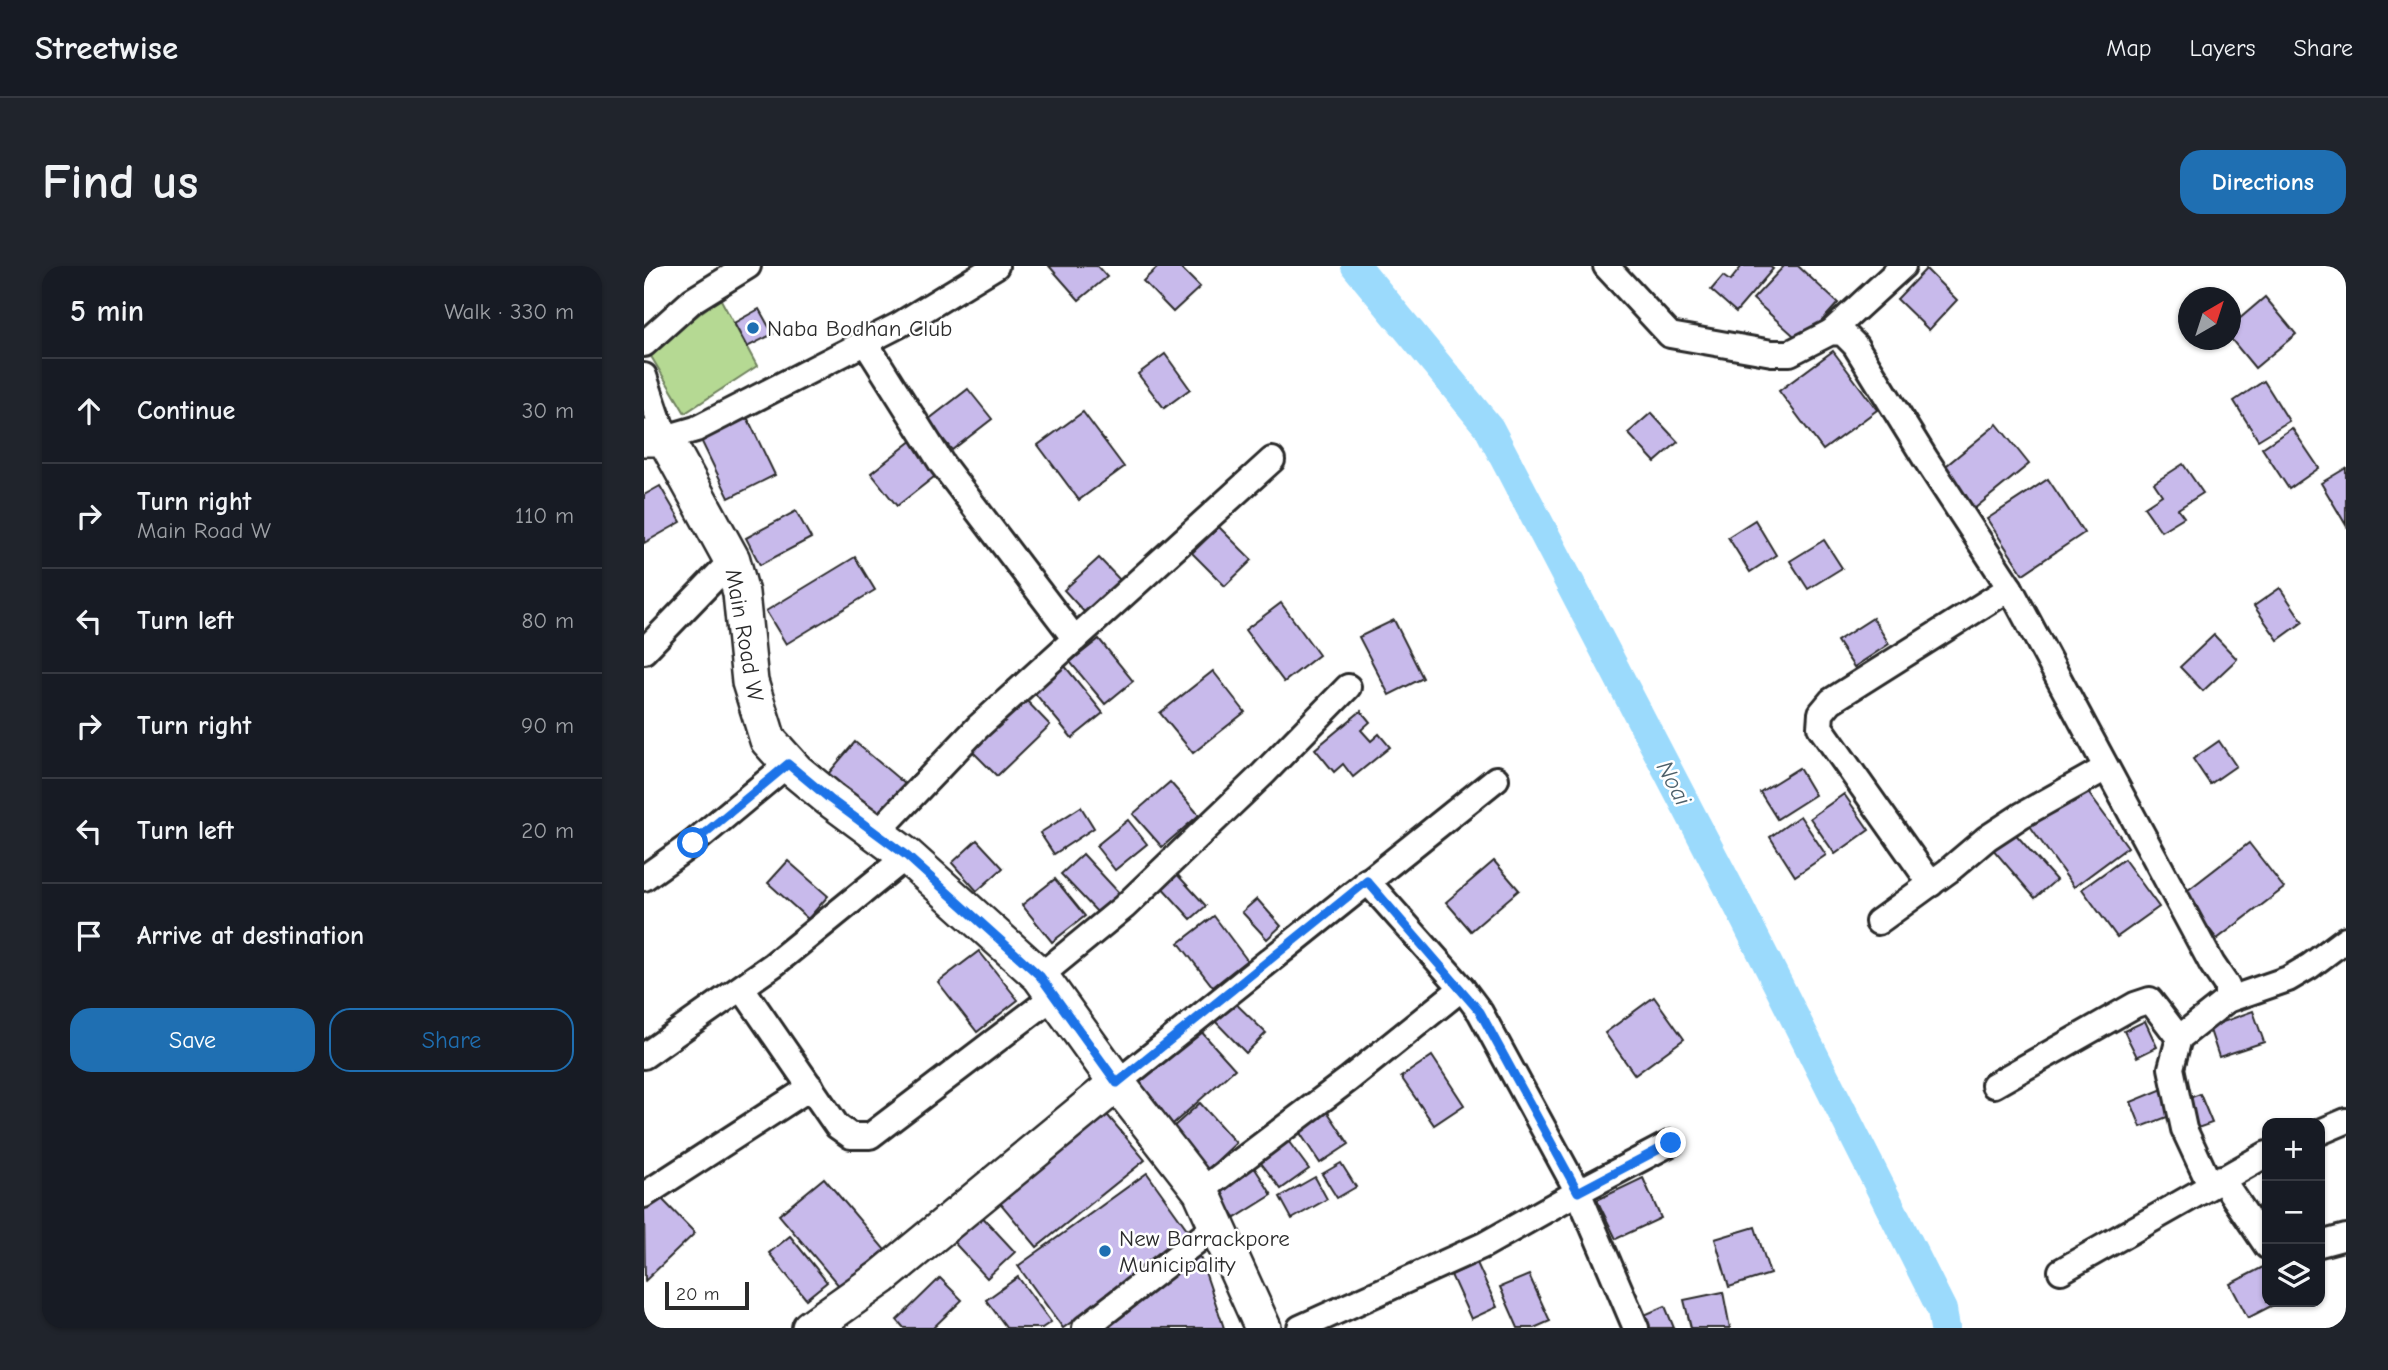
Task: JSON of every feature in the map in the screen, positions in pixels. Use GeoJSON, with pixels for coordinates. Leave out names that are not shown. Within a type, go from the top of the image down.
{"type":"FeatureCollection","features":[{"type":"Feature","properties":{"kind":"street"},"geometry":{"type":"LineString","coordinates":[[644,344],[693,300],[748,266]]}},
{"type":"Feature","properties":{"kind":"street"},"geometry":{"type":"LineString","coordinates":[[644,376],[654,438],[696,429],[899,325],[996,266]]}},
{"type":"Feature","properties":{"kind":"street"},"geometry":{"type":"LineString","coordinates":[[1606,266],[1670,335],[1772,353],[1790,353],[1831,332],[1903,266]]}},
{"type":"Feature","properties":{"kind":"street"},"geometry":{"type":"LineString","coordinates":[[1831,332],[1843,333],[1855,345],[2010,587],[2212,964],[2227,986],[2227,1000]]}},
{"type":"Feature","properties":{"kind":"street"},"geometry":{"type":"LineString","coordinates":[[865,342],[942,464],[1075,639]]}},
{"type":"Feature","properties":{"kind":"street","name":"Main Road W"},"geometry":{"type":"LineString","coordinates":[[654,438],[732,560],[741,593],[750,682],[768,740],[788,764],[907,856],[1047,986],[1200,1191],[1263,1328]]}},
{"type":"Feature","properties":{"kind":"street"},"geometry":{"type":"LineString","coordinates":[[877,833],[978,727],[1272,460]]}},
{"type":"Feature","properties":{"kind":"street"},"geometry":{"type":"LineString","coordinates":[[644,651],[732,560]]}},
{"type":"Feature","properties":{"kind":"street"},"geometry":{"type":"LineString","coordinates":[[1931,884],[1820,727],[1821,713],[1832,701],[2010,587]]}},
{"type":"Feature","properties":{"kind":"street"},"geometry":{"type":"LineString","coordinates":[[742,988],[837,1126],[851,1136],[870,1136],[1047,986],[1348,687]]}},
{"type":"Feature","properties":{"kind":"street"},"geometry":{"type":"LineString","coordinates":[[644,878],[693,843],[788,764]]}},
{"type":"Feature","properties":{"kind":"street"},"geometry":{"type":"LineString","coordinates":[[1878,922],[1931,884],[1987,838],[2106,768]]}},
{"type":"Feature","properties":{"kind":"street"},"geometry":{"type":"LineString","coordinates":[[810,1328],[882,1277],[1117,1083],[1496,779]]}},
{"type":"Feature","properties":{"kind":"street"},"geometry":{"type":"LineString","coordinates":[[644,1056],[742,988],[907,856]]}},
{"type":"Feature","properties":{"kind":"street"},"geometry":{"type":"LineString","coordinates":[[1367,881],[1480,1012],[1578,1192],[1636,1328]]}},
{"type":"Feature","properties":{"kind":"street"},"geometry":{"type":"LineString","coordinates":[[2265,1244],[2216,1182],[2184,1129],[2171,1068],[2179,1038],[2227,1000],[2288,979],[2346,939]]}},
{"type":"Feature","properties":{"kind":"street"},"geometry":{"type":"LineString","coordinates":[[1200,1191],[1349,1079],[1462,988]]}},
{"type":"Feature","properties":{"kind":"street"},"geometry":{"type":"LineString","coordinates":[[1994,1085],[2135,1005],[2150,1000],[2179,1038]]}},
{"type":"Feature","properties":{"kind":"street"},"geometry":{"type":"LineString","coordinates":[[644,1195],[810,1087]]}},
{"type":"Feature","properties":{"kind":"street"},"geometry":{"type":"LineString","coordinates":[[2325,1130],[2346,1121]]}},
{"type":"Feature","properties":{"kind":"street"},"geometry":{"type":"LineString","coordinates":[[1300,1328],[1485,1245],[1671,1143]]}},
{"type":"Feature","properties":{"kind":"street"},"geometry":{"type":"LineString","coordinates":[[2061,1271],[2262,1157]]}},
{"type":"Feature","properties":{"kind":"street"},"geometry":{"type":"LineString","coordinates":[[1085,1328],[1216,1226]]}},
{"type":"Feature","properties":{"kind":"street"},"geometry":{"type":"LineString","coordinates":[[2325,1243],[2346,1237]]}},
{"type":"Feature","properties":{"kind":"green space"},"geometry":{"type":"Polygon","coordinates":[[[720,298],[757,366],[685,413],[649,353],[720,298]]]}},
{"type":"Feature","properties":{"kind":"building"},"geometry":{"type":"Polygon","coordinates":[[[1049,266],[1097,266],[1107,277],[1079,300],[1049,266]]]}},
{"type":"Feature","properties":{"kind":"building"},"geometry":{"type":"Polygon","coordinates":[[[1159,266],[1179,266],[1200,287],[1173,312],[1143,281],[1159,266]]]}},
{"type":"Feature","properties":{"kind":"building"},"geometry":{"type":"Polygon","coordinates":[[[1742,266],[1769,266],[1773,269],[1736,312],[1711,290],[1723,276],[1730,281],[1742,266]]]}},
{"type":"Feature","properties":{"kind":"building"},"geometry":{"type":"Polygon","coordinates":[[[1784,266],[1798,266],[1838,303],[1802,343],[1753,299],[1784,266]]]}},
{"type":"Feature","properties":{"kind":"building"},"geometry":{"type":"Polygon","coordinates":[[[1926,269],[1957,300],[1929,330],[1897,299],[1926,269]]]}},
{"type":"Feature","properties":{"kind":"building"},"geometry":{"type":"Polygon","coordinates":[[[2265,297],[2296,334],[2255,368],[2240,350],[2241,317],[2265,297]]]}},
{"type":"Feature","properties":{"kind":"building","name":"Naba Bodhan Club"},"geometry":{"type":"Polygon","coordinates":[[[759,309],[773,334],[747,347],[734,323],[759,309]]]}},
{"type":"Feature","properties":{"kind":"building"},"geometry":{"type":"Polygon","coordinates":[[[1833,351],[1877,410],[1823,450],[1779,391],[1833,351]]]}},
{"type":"Feature","properties":{"kind":"building"},"geometry":{"type":"Polygon","coordinates":[[[1165,354],[1190,389],[1164,408],[1138,374],[1165,354]]]}},
{"type":"Feature","properties":{"kind":"building"},"geometry":{"type":"Polygon","coordinates":[[[2264,381],[2289,421],[2258,440],[2234,401],[2264,381]]]}},
{"type":"Feature","properties":{"kind":"building"},"geometry":{"type":"Polygon","coordinates":[[[968,389],[992,419],[952,450],[928,420],[968,389]]]}},
{"type":"Feature","properties":{"kind":"building"},"geometry":{"type":"Polygon","coordinates":[[[1083,412],[1124,467],[1079,500],[1038,445],[1083,412]]]}},
{"type":"Feature","properties":{"kind":"building"},"geometry":{"type":"Polygon","coordinates":[[[1651,413],[1678,442],[1655,462],[1628,433],[1651,413]]]}},
{"type":"Feature","properties":{"kind":"building"},"geometry":{"type":"Polygon","coordinates":[[[746,415],[775,475],[729,498],[700,438],[746,415]]]}},
{"type":"Feature","properties":{"kind":"building"},"geometry":{"type":"Polygon","coordinates":[[[1997,424],[2029,464],[1974,509],[1941,470],[1997,424]]]}},
{"type":"Feature","properties":{"kind":"building"},"geometry":{"type":"Polygon","coordinates":[[[2292,428],[2319,468],[2289,489],[2262,448],[2292,428]]]}},
{"type":"Feature","properties":{"kind":"building"},"geometry":{"type":"Polygon","coordinates":[[[913,440],[939,473],[897,506],[871,473],[913,440]]]}},
{"type":"Feature","properties":{"kind":"building"},"geometry":{"type":"Polygon","coordinates":[[[2183,464],[2203,493],[2178,509],[2184,517],[2161,531],[2144,507],[2162,495],[2154,483],[2183,464]]]}},
{"type":"Feature","properties":{"kind":"building"},"geometry":{"type":"Polygon","coordinates":[[[2346,468],[2346,525],[2321,483],[2346,468]]]}},
{"type":"Feature","properties":{"kind":"building"},"geometry":{"type":"Polygon","coordinates":[[[2048,479],[2084,533],[2023,574],[1987,519],[2048,479]]]}},
{"type":"Feature","properties":{"kind":"building"},"geometry":{"type":"Polygon","coordinates":[[[660,486],[681,522],[644,543],[644,495],[660,486]]]}},
{"type":"Feature","properties":{"kind":"building"},"geometry":{"type":"Polygon","coordinates":[[[796,511],[811,538],[760,565],[746,538],[796,511]]]}},
{"type":"Feature","properties":{"kind":"building"},"geometry":{"type":"Polygon","coordinates":[[[1755,520],[1776,555],[1750,572],[1728,537],[1755,520]]]}},
{"type":"Feature","properties":{"kind":"building"},"geometry":{"type":"Polygon","coordinates":[[[1219,527],[1252,560],[1225,586],[1192,553],[1219,527]]]}},
{"type":"Feature","properties":{"kind":"building"},"geometry":{"type":"Polygon","coordinates":[[[1824,540],[1842,568],[1808,589],[1790,561],[1824,540]]]}},
{"type":"Feature","properties":{"kind":"building"},"geometry":{"type":"Polygon","coordinates":[[[855,557],[875,590],[786,644],[766,611],[855,557]]]}},
{"type":"Feature","properties":{"kind":"building"},"geometry":{"type":"Polygon","coordinates":[[[1099,558],[1121,581],[1086,614],[1064,590],[1099,558]]]}},
{"type":"Feature","properties":{"kind":"building"},"geometry":{"type":"Polygon","coordinates":[[[2280,588],[2303,622],[2278,640],[2254,606],[2280,588]]]}},
{"type":"Feature","properties":{"kind":"building"},"geometry":{"type":"Polygon","coordinates":[[[1281,603],[1319,655],[1284,682],[1245,630],[1281,603]]]}},
{"type":"Feature","properties":{"kind":"building"},"geometry":{"type":"Polygon","coordinates":[[[1873,618],[1889,644],[1854,667],[1837,641],[1873,618]]]}},
{"type":"Feature","properties":{"kind":"building"},"geometry":{"type":"Polygon","coordinates":[[[1394,620],[1423,678],[1389,695],[1359,637],[1394,620]]]}},
{"type":"Feature","properties":{"kind":"building"},"geometry":{"type":"Polygon","coordinates":[[[2214,635],[2237,659],[2203,691],[2180,667],[2214,635]]]}},
{"type":"Feature","properties":{"kind":"building"},"geometry":{"type":"Polygon","coordinates":[[[1099,639],[1133,681],[1105,704],[1070,662],[1099,639]]]}},
{"type":"Feature","properties":{"kind":"building"},"geometry":{"type":"Polygon","coordinates":[[[1064,665],[1103,713],[1072,738],[1033,691],[1064,665]]]}},
{"type":"Feature","properties":{"kind":"building"},"geometry":{"type":"Polygon","coordinates":[[[1213,671],[1245,712],[1193,753],[1160,713],[1213,671]]]}},
{"type":"Feature","properties":{"kind":"building"},"geometry":{"type":"Polygon","coordinates":[[[1023,697],[1050,725],[997,776],[970,749],[1023,697]]]}},
{"type":"Feature","properties":{"kind":"building"},"geometry":{"type":"Polygon","coordinates":[[[1361,711],[1370,722],[1361,730],[1371,741],[1379,734],[1390,747],[1353,777],[1343,764],[1334,772],[1315,749],[1361,711]]]}},
{"type":"Feature","properties":{"kind":"building"},"geometry":{"type":"Polygon","coordinates":[[[2219,741],[2236,766],[2210,784],[2193,759],[2219,741]]]}},
{"type":"Feature","properties":{"kind":"building"},"geometry":{"type":"Polygon","coordinates":[[[855,742],[905,784],[878,816],[828,774],[855,742]]]}},
{"type":"Feature","properties":{"kind":"building"},"geometry":{"type":"Polygon","coordinates":[[[1799,768],[1815,795],[1777,819],[1760,792],[1799,768]]]}},
{"type":"Feature","properties":{"kind":"building"},"geometry":{"type":"Polygon","coordinates":[[[1170,782],[1199,815],[1162,847],[1133,814],[1170,782]]]}},
{"type":"Feature","properties":{"kind":"building"},"geometry":{"type":"Polygon","coordinates":[[[2084,787],[2128,847],[2074,887],[2030,826],[2084,787]]]}},
{"type":"Feature","properties":{"kind":"building"},"geometry":{"type":"Polygon","coordinates":[[[1844,794],[1869,830],[1835,854],[1810,818],[1844,794]]]}},
{"type":"Feature","properties":{"kind":"building"},"geometry":{"type":"Polygon","coordinates":[[[1081,807],[1094,828],[1054,854],[1040,833],[1081,807]]]}},
{"type":"Feature","properties":{"kind":"building"},"geometry":{"type":"Polygon","coordinates":[[[1800,816],[1826,855],[1795,876],[1770,837],[1800,816]]]}},
{"type":"Feature","properties":{"kind":"building"},"geometry":{"type":"Polygon","coordinates":[[[1128,820],[1147,844],[1115,870],[1096,846],[1128,820]]]}},
{"type":"Feature","properties":{"kind":"building"},"geometry":{"type":"Polygon","coordinates":[[[2012,830],[2056,880],[2035,898],[1991,847],[2012,830]]]}},
{"type":"Feature","properties":{"kind":"building"},"geometry":{"type":"Polygon","coordinates":[[[977,840],[1003,868],[977,891],[952,863],[977,840]]]}},
{"type":"Feature","properties":{"kind":"building"},"geometry":{"type":"Polygon","coordinates":[[[2249,843],[2284,888],[2217,939],[2183,894],[2249,843]]]}},
{"type":"Feature","properties":{"kind":"building"},"geometry":{"type":"Polygon","coordinates":[[[1083,854],[1120,894],[1099,914],[1061,874],[1083,854]]]}},
{"type":"Feature","properties":{"kind":"building"},"geometry":{"type":"Polygon","coordinates":[[[2124,859],[2159,907],[2117,937],[2082,889],[2124,859]]]}},
{"type":"Feature","properties":{"kind":"building"},"geometry":{"type":"Polygon","coordinates":[[[788,861],[828,896],[808,919],[768,883],[788,861]]]}},
{"type":"Feature","properties":{"kind":"building"},"geometry":{"type":"Polygon","coordinates":[[[1494,861],[1519,890],[1471,931],[1446,902],[1494,861]]]}},
{"type":"Feature","properties":{"kind":"building"},"geometry":{"type":"Polygon","coordinates":[[[1174,871],[1206,906],[1191,919],[1159,884],[1174,871]]]}},
{"type":"Feature","properties":{"kind":"building"},"geometry":{"type":"Polygon","coordinates":[[[1055,879],[1085,916],[1052,942],[1022,905],[1055,879]]]}},
{"type":"Feature","properties":{"kind":"building"},"geometry":{"type":"Polygon","coordinates":[[[1257,899],[1281,926],[1267,939],[1242,912],[1257,899]]]}},
{"type":"Feature","properties":{"kind":"building"},"geometry":{"type":"Polygon","coordinates":[[[1214,916],[1247,960],[1213,987],[1179,943],[1214,916]]]}},
{"type":"Feature","properties":{"kind":"building"},"geometry":{"type":"Polygon","coordinates":[[[979,951],[1018,1000],[977,1032],[938,982],[979,951]]]}},
{"type":"Feature","properties":{"kind":"building"},"geometry":{"type":"Polygon","coordinates":[[[1228,996],[1266,1033],[1246,1053],[1209,1015],[1228,996]]]}},
{"type":"Feature","properties":{"kind":"building"},"geometry":{"type":"Polygon","coordinates":[[[1654,997],[1684,1039],[1635,1075],[1605,1033],[1654,997]]]}},
{"type":"Feature","properties":{"kind":"building"},"geometry":{"type":"Polygon","coordinates":[[[2253,1011],[2264,1042],[2219,1057],[2209,1027],[2253,1011]]]}},
{"type":"Feature","properties":{"kind":"building"},"geometry":{"type":"Polygon","coordinates":[[[2145,1021],[2157,1047],[2137,1057],[2124,1031],[2145,1021]]]}},
{"type":"Feature","properties":{"kind":"building"},"geometry":{"type":"Polygon","coordinates":[[[1198,1028],[1235,1069],[1166,1130],[1129,1090],[1198,1028]]]}},
{"type":"Feature","properties":{"kind":"building"},"geometry":{"type":"Polygon","coordinates":[[[1432,1056],[1464,1105],[1434,1125],[1401,1077],[1432,1056]]]}},
{"type":"Feature","properties":{"kind":"building"},"geometry":{"type":"Polygon","coordinates":[[[2165,1088],[2175,1114],[2141,1127],[2131,1102],[2165,1088]]]}},
{"type":"Feature","properties":{"kind":"building"},"geometry":{"type":"Polygon","coordinates":[[[2200,1094],[2212,1123],[2192,1130],[2181,1101],[2200,1094]]]}},
{"type":"Feature","properties":{"kind":"building"},"geometry":{"type":"Polygon","coordinates":[[[1200,1103],[1236,1143],[1207,1170],[1171,1129],[1200,1103]]]}},
{"type":"Feature","properties":{"kind":"building"},"geometry":{"type":"Polygon","coordinates":[[[1104,1111],[1145,1160],[1037,1247],[996,1198],[1104,1111]]]}},
{"type":"Feature","properties":{"kind":"building"},"geometry":{"type":"Polygon","coordinates":[[[1327,1111],[1349,1144],[1320,1163],[1298,1130],[1327,1111]]]}},
{"type":"Feature","properties":{"kind":"building"},"geometry":{"type":"Polygon","coordinates":[[[1286,1138],[1309,1169],[1281,1189],[1258,1159],[1286,1138]]]}},
{"type":"Feature","properties":{"kind":"building"},"geometry":{"type":"Polygon","coordinates":[[[1341,1163],[1356,1187],[1337,1198],[1322,1174],[1341,1163]]]}},
{"type":"Feature","properties":{"kind":"building"},"geometry":{"type":"Polygon","coordinates":[[[1252,1164],[1272,1195],[1235,1218],[1215,1186],[1252,1164]]]}},
{"type":"Feature","properties":{"kind":"building","name":"New Barrackpore Municipality"},"geometry":{"type":"Polygon","coordinates":[[[1147,1173],[1192,1236],[1063,1328],[1018,1266],[1147,1173]]]}},
{"type":"Feature","properties":{"kind":"building"},"geometry":{"type":"Polygon","coordinates":[[[1315,1177],[1327,1199],[1292,1219],[1280,1197],[1315,1177]]]}},
{"type":"Feature","properties":{"kind":"building"},"geometry":{"type":"Polygon","coordinates":[[[824,1178],[885,1250],[840,1287],[779,1215],[824,1178]]]}},
{"type":"Feature","properties":{"kind":"building"},"geometry":{"type":"Polygon","coordinates":[[[1643,1178],[1661,1218],[1616,1239],[1597,1200],[1643,1178]]]}},
{"type":"Feature","properties":{"kind":"building"},"geometry":{"type":"Polygon","coordinates":[[[659,1196],[695,1233],[645,1281],[644,1210],[659,1196]]]}},
{"type":"Feature","properties":{"kind":"building"},"geometry":{"type":"Polygon","coordinates":[[[977,1211],[1015,1252],[987,1278],[949,1237],[977,1211]]]}},
{"type":"Feature","properties":{"kind":"building"},"geometry":{"type":"Polygon","coordinates":[[[1755,1227],[1770,1274],[1729,1287],[1715,1239],[1755,1227]]]}},
{"type":"Feature","properties":{"kind":"building"},"geometry":{"type":"Polygon","coordinates":[[[790,1236],[827,1282],[806,1299],[769,1253],[790,1236]]]}},
{"type":"Feature","properties":{"kind":"building"},"geometry":{"type":"Polygon","coordinates":[[[1198,1251],[1224,1328],[1095,1328],[1198,1251]]]}},
{"type":"Feature","properties":{"kind":"building"},"geometry":{"type":"Polygon","coordinates":[[[1477,1263],[1497,1307],[1471,1319],[1451,1275],[1477,1263]]]}},
{"type":"Feature","properties":{"kind":"building"},"geometry":{"type":"Polygon","coordinates":[[[2262,1268],[2262,1307],[2269,1307],[2248,1318],[2230,1284],[2262,1268]]]}},
{"type":"Feature","properties":{"kind":"building"},"geometry":{"type":"Polygon","coordinates":[[[1529,1275],[1550,1321],[1534,1328],[1518,1328],[1500,1287],[1529,1275]]]}},
{"type":"Feature","properties":{"kind":"building"},"geometry":{"type":"Polygon","coordinates":[[[1018,1277],[1051,1322],[1042,1328],[1007,1328],[986,1300],[1018,1277]]]}},
{"type":"Feature","properties":{"kind":"building"},"geometry":{"type":"Polygon","coordinates":[[[940,1278],[962,1300],[933,1328],[904,1328],[897,1320],[940,1278]]]}},
{"type":"Feature","properties":{"kind":"building"},"geometry":{"type":"Polygon","coordinates":[[[1723,1292],[1730,1328],[1691,1328],[1684,1300],[1723,1292]]]}},
{"type":"Feature","properties":{"kind":"building"},"geometry":{"type":"Polygon","coordinates":[[[1665,1306],[1674,1328],[1647,1328],[1642,1316],[1665,1306]]]}},
{"type":"Feature","properties":{"kind":"waterway","name":"Noai"},"geometry":{"type":"LineString","coordinates":[[1356,266],[1489,428],[1739,907],[1942,1310],[1945,1328]]}},
{"type":"Feature","properties":{"kind":"place","name":"Naba Bodhan Club"},"geometry":{"type":"Point","coordinates":[753,328]}},
{"type":"Feature","properties":{"kind":"place","name":"New Barrackpore Municipality"},"geometry":{"type":"Point","coordinates":[1105,1251]}},
{"type":"Feature","properties":{"kind":"route"},"geometry":{"type":"LineString","coordinates":[[693,843],[788,764],[907,856],[1040,976],[1117,1083],[1367,881],[1480,1012],[1578,1192],[1671,1143]]}}]}
